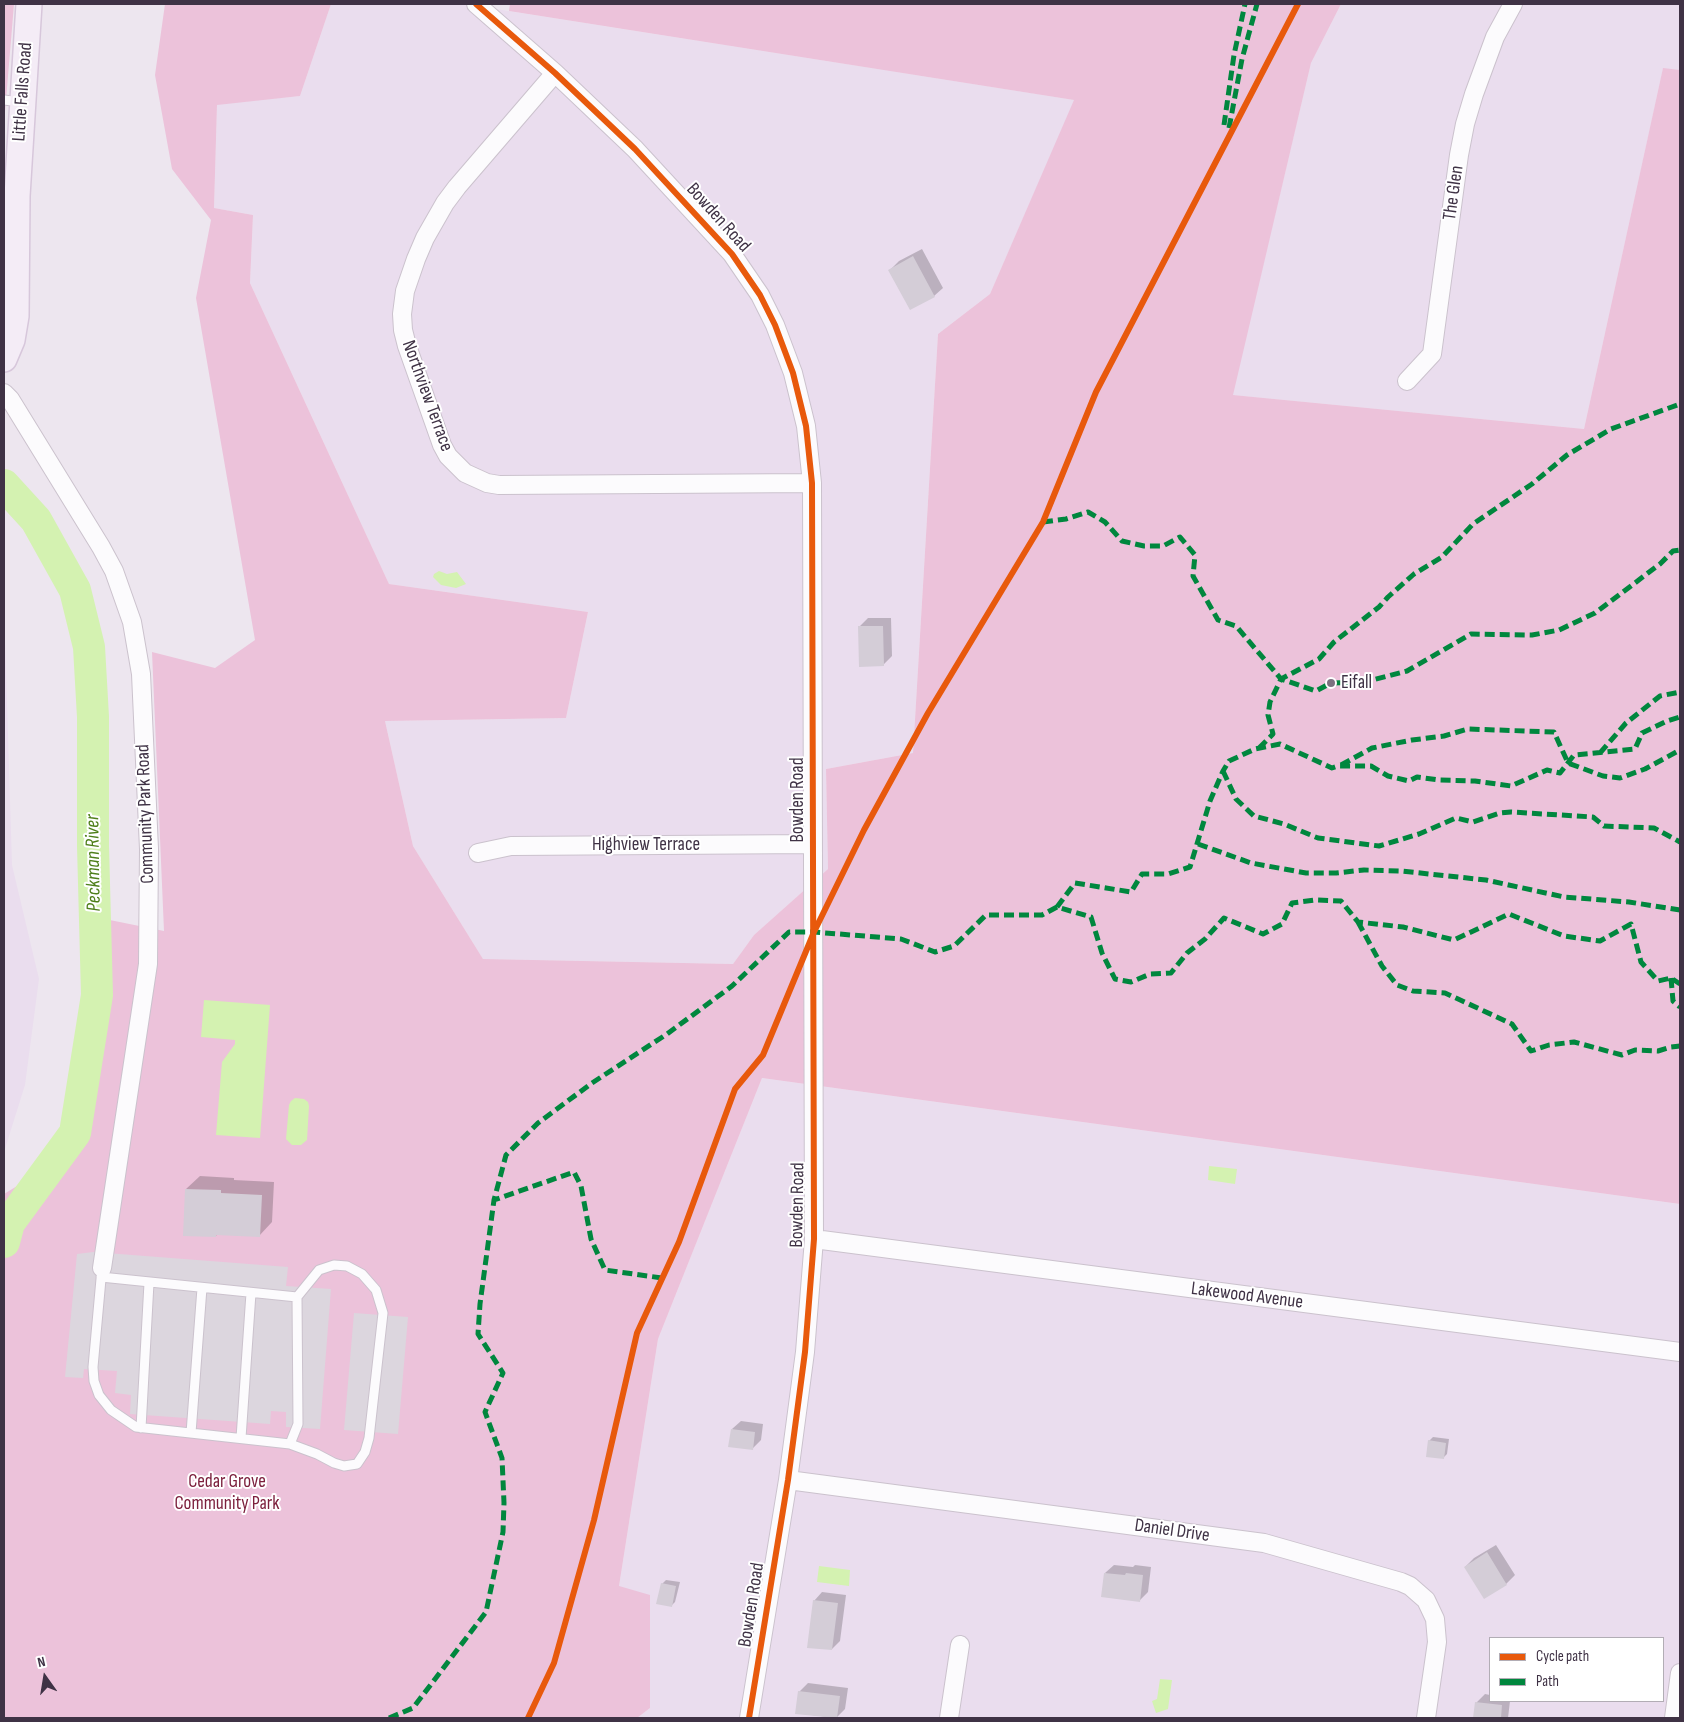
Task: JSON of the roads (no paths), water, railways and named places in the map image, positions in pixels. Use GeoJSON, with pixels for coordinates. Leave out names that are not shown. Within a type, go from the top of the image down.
{"type":"FeatureCollection","features":[{"type":"Feature","properties":{"kind":"street","name":"Little Falls Road"},"geometry":{"type":"LineString","coordinates":[[4,359],[12,340],[16,316],[17,196],[13,101],[29,4]]}},
{"type":"Feature","properties":{"kind":"street","name":"Bowden Road"},"geometry":{"type":"LineString","coordinates":[[476,4],[555,73],[635,149],[732,254],[747,274],[775,325],[793,373],[806,426],[812,483],[814,1239],[805,1352],[788,1480],[749,1718]]}},
{"type":"Feature","properties":{"kind":"street","name":"The Glen"},"geometry":{"type":"LineString","coordinates":[[1407,381],[1432,354],[1459,155],[1465,124],[1495,37],[1513,4]]}},
{"type":"Feature","properties":{"kind":"street","name":"Northview Terrace"},"geometry":{"type":"LineString","coordinates":[[555,73],[457,187],[445,204],[425,238],[405,291],[402,314],[407,346],[442,445],[448,456],[470,476],[487,483],[500,485],[812,483]]}},
{"type":"Feature","properties":{"kind":"street","name":"Community Park Road"},"geometry":{"type":"LineString","coordinates":[[4,393],[10,399],[114,571],[132,622],[141,674],[149,849],[148,964],[102,1273]]}},
{"type":"Feature","properties":{"kind":"street","name":"Highview Terrace"},"geometry":{"type":"LineString","coordinates":[[478,853],[511,846],[814,844]]}},
{"type":"Feature","properties":{"kind":"street","name":"Lakewood Avenue"},"geometry":{"type":"LineString","coordinates":[[814,1239],[1680,1352]]}},
{"type":"Feature","properties":{"kind":"street","name":"Daniel Drive"},"geometry":{"type":"LineString","coordinates":[[788,1480],[1264,1544],[1401,1582],[1415,1589],[1426,1600],[1435,1619],[1436,1642],[1426,1718]]}},
{"type":"Feature","properties":{"kind":"street"},"geometry":{"type":"LineString","coordinates":[[949,1718],[960,1645]]}},
{"type":"Feature","properties":{"kind":"street"},"geometry":{"type":"LineString","coordinates":[[1674,1718],[1680,1673]]}},
{"type":"Feature","properties":{"kind":"lane"},"geometry":{"type":"LineString","coordinates":[[290,1444],[298,1424],[297,1297],[319,1270],[334,1265],[347,1266],[362,1274],[376,1290],[383,1313],[369,1438],[365,1452],[356,1464],[344,1466],[334,1463],[317,1454],[290,1444],[136,1427],[111,1410],[99,1395],[94,1381],[93,1367],[102,1273],[149,1283],[297,1297]]}},
{"type":"Feature","properties":{"kind":"lane"},"geometry":{"type":"LineString","coordinates":[[141,1428],[149,1283]]}},
{"type":"Feature","properties":{"kind":"lane"},"geometry":{"type":"LineString","coordinates":[[190,1433],[202,1288]]}},
{"type":"Feature","properties":{"kind":"lane"},"geometry":{"type":"LineString","coordinates":[[241,1438],[251,1292]]}},
{"type":"Feature","properties":{"kind":"waterway","name":"Peckman River"},"geometry":{"type":"LineString","coordinates":[[4,485],[36,520],[75,590],[89,647],[93,717],[93,846],[97,995],[75,1133],[9,1223],[4,1242]]}},
{"type":"Feature","properties":{"kind":"place","name":"Eifall"},"geometry":{"type":"Point","coordinates":[1331,683]}},
{"type":"Feature","properties":{"kind":"park label","name":"Cedar Grove Community Park"},"geometry":{"type":"Point","coordinates":[227,1493]}}]}
